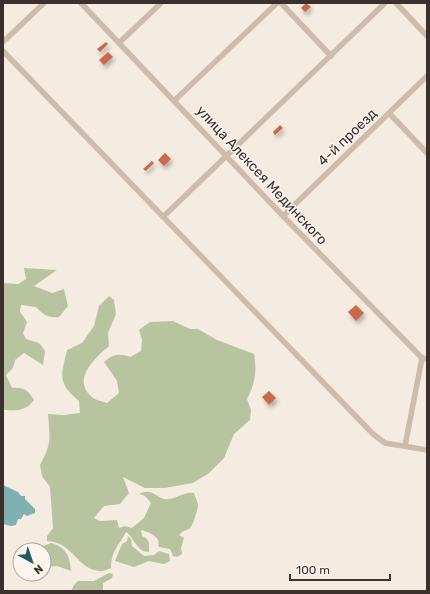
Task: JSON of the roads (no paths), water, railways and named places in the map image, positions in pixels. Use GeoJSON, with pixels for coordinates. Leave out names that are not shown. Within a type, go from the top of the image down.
{"type":"FeatureCollection","features":[{"type":"Feature","properties":{"kind":"street"},"geometry":{"type":"LineString","coordinates":[[3,42],[44,3]]}},
{"type":"Feature","properties":{"kind":"street","name":"улица Алексея Мединского"},"geometry":{"type":"LineString","coordinates":[[81,3],[175,100],[283,216],[424,358]]}},
{"type":"Feature","properties":{"kind":"street"},"geometry":{"type":"LineString","coordinates":[[119,42],[161,3]]}},
{"type":"Feature","properties":{"kind":"street"},"geometry":{"type":"LineString","coordinates":[[175,100],[277,3]]}},
{"type":"Feature","properties":{"kind":"street"},"geometry":{"type":"LineString","coordinates":[[280,3],[331,56]]}},
{"type":"Feature","properties":{"kind":"street"},"geometry":{"type":"LineString","coordinates":[[164,217],[386,3]]}},
{"type":"Feature","properties":{"kind":"street"},"geometry":{"type":"LineString","coordinates":[[396,3],[427,36]]}},
{"type":"Feature","properties":{"kind":"street"},"geometry":{"type":"LineString","coordinates":[[3,51],[373,434],[385,443],[427,450]]}},
{"type":"Feature","properties":{"kind":"street","name":"4-й проезд"},"geometry":{"type":"LineString","coordinates":[[283,216],[427,76]]}},
{"type":"Feature","properties":{"kind":"street"},"geometry":{"type":"LineString","coordinates":[[389,113],[427,153]]}},
{"type":"Feature","properties":{"kind":"street"},"geometry":{"type":"LineString","coordinates":[[405,446],[424,358]]}},
{"type":"Feature","properties":{"kind":"water"},"geometry":{"type":"Polygon","coordinates":[[[3,485],[18,492],[21,496],[25,496],[25,499],[35,509],[35,513],[27,516],[24,514],[21,519],[18,519],[16,525],[11,526],[3,524],[3,485]]]}}]}
